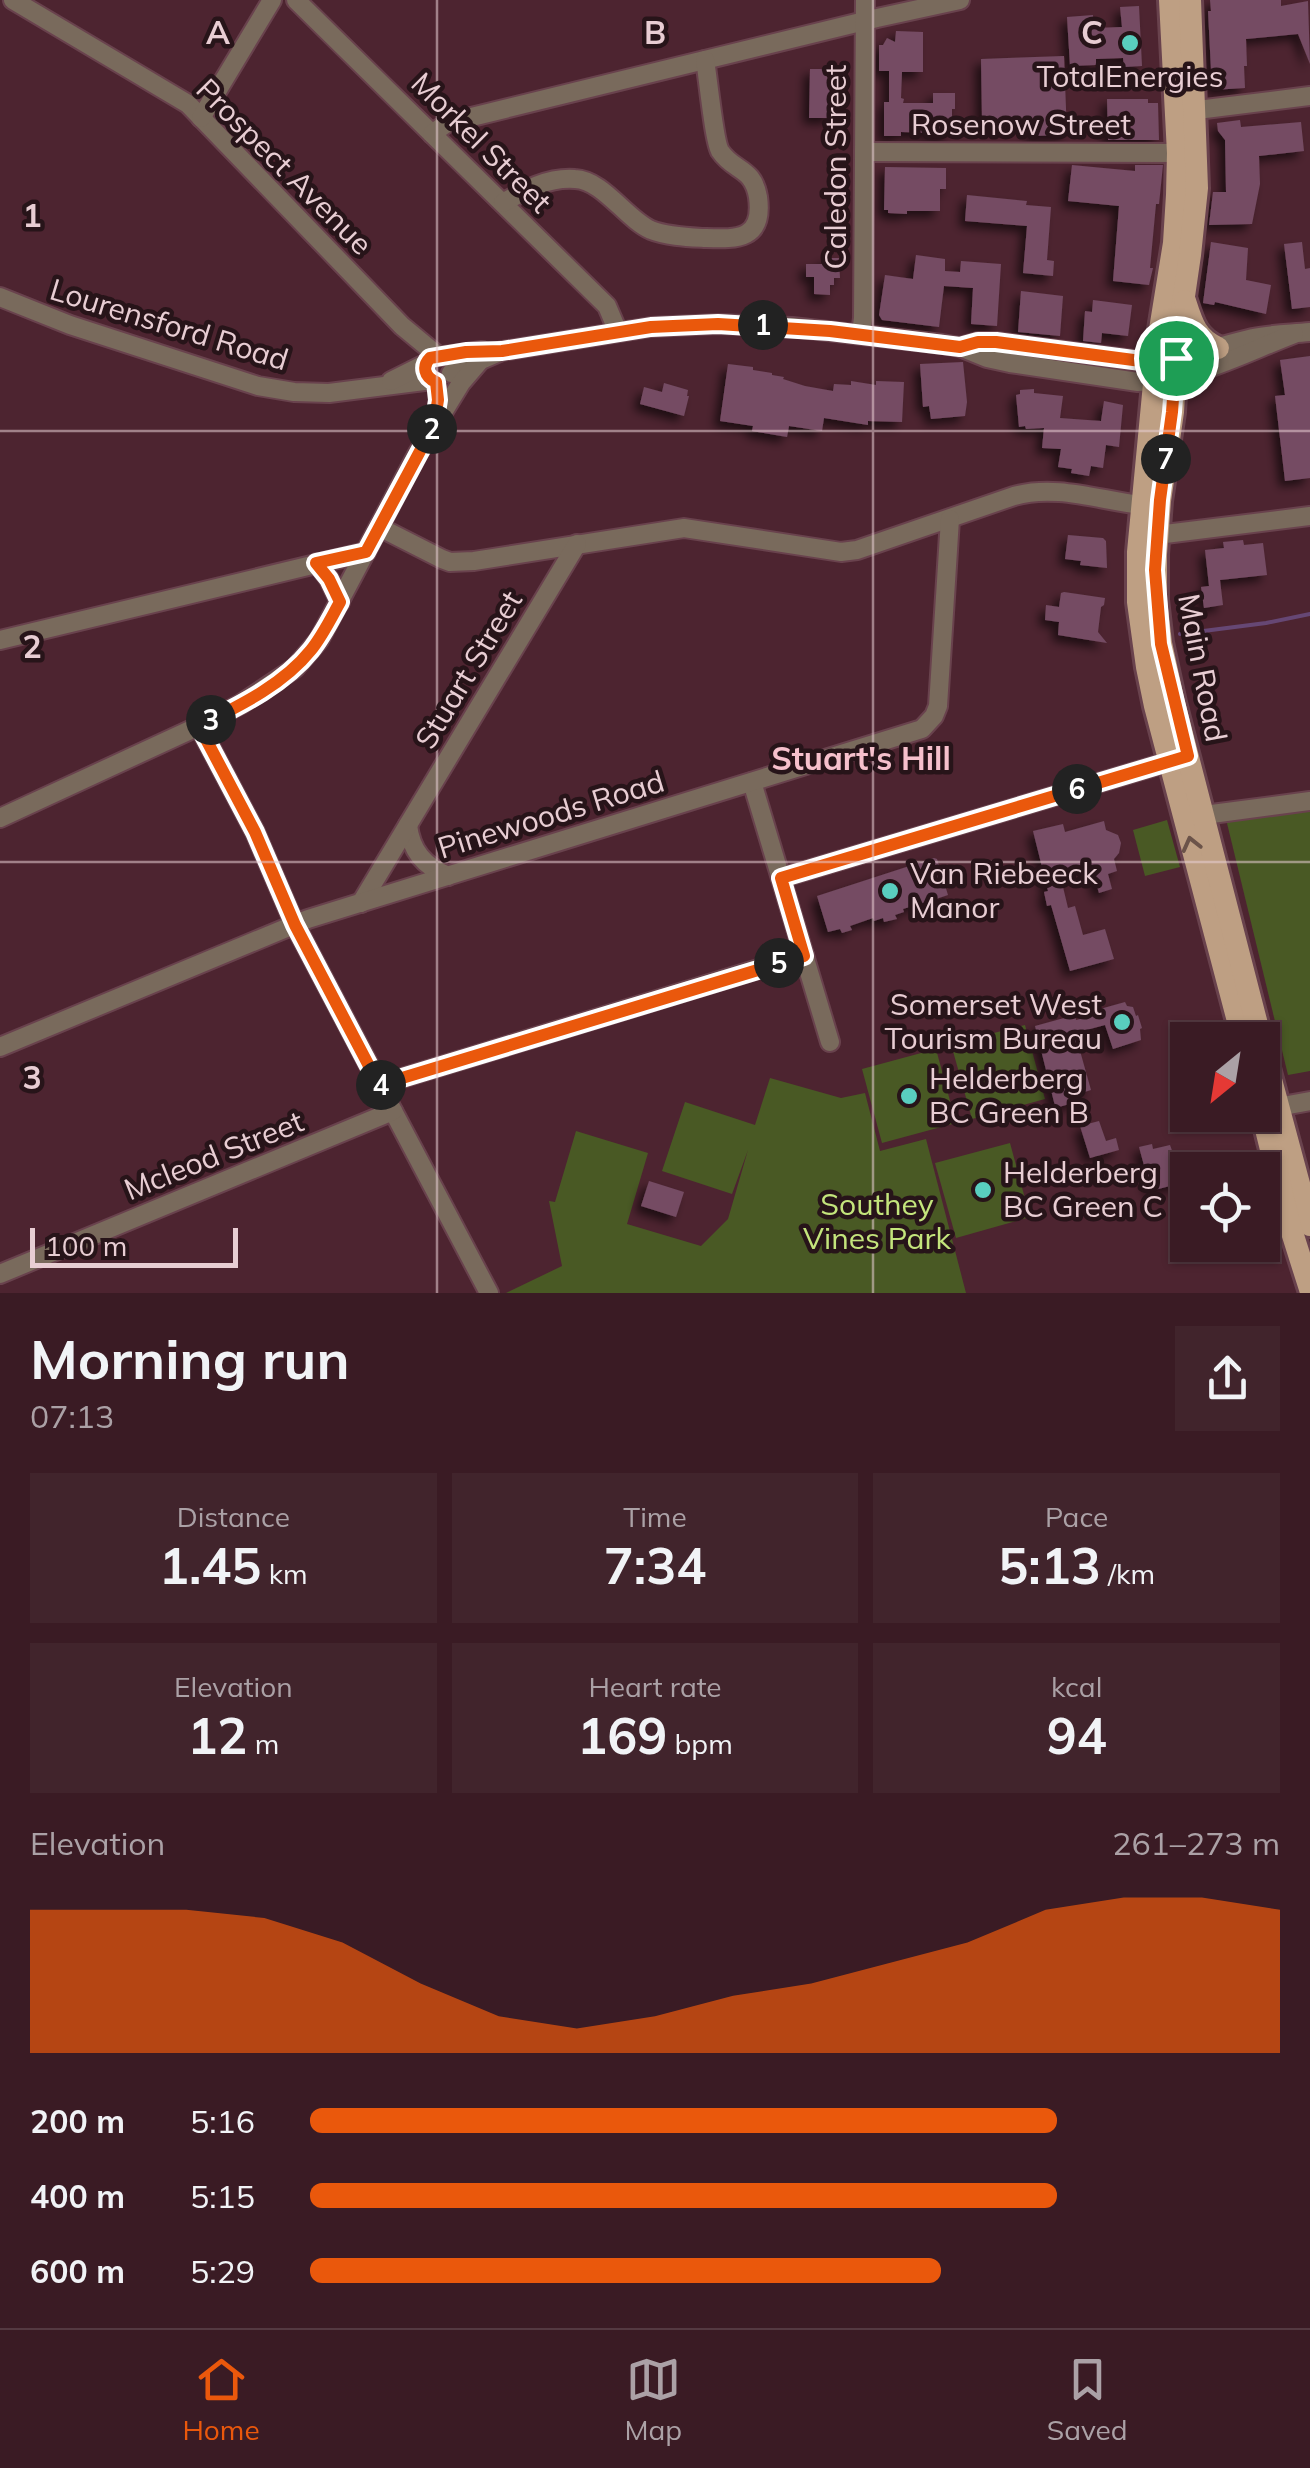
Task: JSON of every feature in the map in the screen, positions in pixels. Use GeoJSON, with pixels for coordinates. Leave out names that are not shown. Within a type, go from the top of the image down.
{"type":"FeatureCollection","features":[{"type":"Feature","properties":{"kind":"main road","name":"Main Road"},"geometry":{"type":"LineString","coordinates":[[1170,0],[1196,188],[1190,256],[1142,505],[1138,602],[1147,667],[1178,759],[1204,815],[1257,1022]]}},
{"type":"Feature","properties":{"kind":"main road","name":"Main Road"},"geometry":{"type":"LineString","coordinates":[[1190,0],[1165,370],[1172,412],[1157,535],[1156,600],[1178,759],[1239,1022]]}},
{"type":"Feature","properties":{"kind":"main road"},"geometry":{"type":"LineString","coordinates":[[1183,293],[1199,337],[1218,348]]}},
{"type":"Feature","properties":{"kind":"main road","name":"Main Road"},"geometry":{"type":"LineString","coordinates":[[1272,1132],[1290,1226],[1310,1288]]}},
{"type":"Feature","properties":{"kind":"main road","name":"Main Road"},"geometry":{"type":"LineString","coordinates":[[1276,1132],[1310,1225]]}},
{"type":"Feature","properties":{"kind":"street","name":"Prospect Avenue"},"geometry":{"type":"LineString","coordinates":[[13,0],[177,96],[402,326],[437,369]]}},
{"type":"Feature","properties":{"kind":"street"},"geometry":{"type":"LineString","coordinates":[[201,118],[272,0]]}},
{"type":"Feature","properties":{"kind":"street","name":"Morkel Street"},"geometry":{"type":"LineString","coordinates":[[296,0],[607,306],[618,332]]}},
{"type":"Feature","properties":{"kind":"street","name":"Caledon Street"},"geometry":{"type":"LineString","coordinates":[[861,334],[865,0]]}},
{"type":"Feature","properties":{"kind":"street"},"geometry":{"type":"LineString","coordinates":[[432,134],[447,123],[960,0]]}},
{"type":"Feature","properties":{"kind":"street"},"geometry":{"type":"LineString","coordinates":[[503,203],[529,188],[577,178],[593,184],[650,229],[687,237],[738,239],[751,231],[758,215],[758,194],[750,175],[718,150],[705,60]]}},
{"type":"Feature","properties":{"kind":"street"},"geometry":{"type":"LineString","coordinates":[[1185,111],[1310,96]]}},
{"type":"Feature","properties":{"kind":"street","name":"Rosenow Street"},"geometry":{"type":"LineString","coordinates":[[864,152],[1178,153]]}},
{"type":"Feature","properties":{"kind":"street","name":"Lourensford Road"},"geometry":{"type":"LineString","coordinates":[[0,297],[70,325],[258,386],[294,392],[329,393],[384,385],[437,369],[466,352],[494,354],[651,327],[718,324],[782,326],[960,347],[996,342],[1141,361],[1165,370]]}},
{"type":"Feature","properties":{"kind":"street"},"geometry":{"type":"LineString","coordinates":[[1165,370],[1223,364],[1302,333]]}},
{"type":"Feature","properties":{"kind":"street"},"geometry":{"type":"LineString","coordinates":[[1165,370],[1218,348],[1262,336],[1302,333]]}},
{"type":"Feature","properties":{"kind":"street"},"geometry":{"type":"LineString","coordinates":[[0,818],[199,726],[295,668],[318,640],[340,602],[434,425],[472,368],[494,354]]}},
{"type":"Feature","properties":{"kind":"street"},"geometry":{"type":"LineString","coordinates":[[437,369],[449,402]]}},
{"type":"Feature","properties":{"kind":"street"},"geometry":{"type":"LineString","coordinates":[[434,425],[437,369]]}},
{"type":"Feature","properties":{"kind":"street"},"geometry":{"type":"LineString","coordinates":[[378,527],[450,562],[684,528],[848,552],[1035,491],[1142,505]]}},
{"type":"Feature","properties":{"kind":"street"},"geometry":{"type":"LineString","coordinates":[[1157,535],[1310,516]]}},
{"type":"Feature","properties":{"kind":"street","name":"Pinewoods Road"},"geometry":{"type":"LineString","coordinates":[[0,1047],[295,925],[922,729],[938,706],[950,519]]}},
{"type":"Feature","properties":{"kind":"street","name":"Stuart Street"},"geometry":{"type":"LineString","coordinates":[[362,903],[576,544]]}},
{"type":"Feature","properties":{"kind":"street"},"geometry":{"type":"LineString","coordinates":[[0,640],[366,552]]}},
{"type":"Feature","properties":{"kind":"street"},"geometry":{"type":"LineString","coordinates":[[316,563],[340,602]]}},
{"type":"Feature","properties":{"kind":"street"},"geometry":{"type":"LineString","coordinates":[[199,726],[255,832],[295,925],[489,1293]]}},
{"type":"Feature","properties":{"kind":"street"},"geometry":{"type":"LineString","coordinates":[[781,878],[1178,759]]}},
{"type":"Feature","properties":{"kind":"street"},"geometry":{"type":"LineString","coordinates":[[752,782],[830,1042]]}},
{"type":"Feature","properties":{"kind":"street"},"geometry":{"type":"LineString","coordinates":[[1204,815],[1310,801]]}},
{"type":"Feature","properties":{"kind":"street"},"geometry":{"type":"LineString","coordinates":[[408,825],[419,856],[448,876]]}},
{"type":"Feature","properties":{"kind":"street"},"geometry":{"type":"LineString","coordinates":[[379,1085],[804,956]]}},
{"type":"Feature","properties":{"kind":"street"},"geometry":{"type":"LineString","coordinates":[[1280,1107],[1310,1101]]}},
{"type":"Feature","properties":{"kind":"street","name":"Mcleod Street"},"geometry":{"type":"LineString","coordinates":[[0,1274],[393,1111]]}},
{"type":"Feature","properties":{"kind":"green space"},"geometry":{"type":"Polygon","coordinates":[[[1310,806],[1310,1071],[1288,1075],[1280,1022],[1275,1022],[1226,819],[1310,806]]]}},
{"type":"Feature","properties":{"kind":"green space"},"geometry":{"type":"Polygon","coordinates":[[[1167,820],[1180,867],[1145,876],[1133,830],[1167,820]]]}},
{"type":"Feature","properties":{"kind":"green space"},"geometry":{"type":"Polygon","coordinates":[[[1025,1025],[1045,1099],[972,1119],[951,1044],[1025,1025]]]}},
{"type":"Feature","properties":{"kind":"green space","name":"Helderberg BC Green B"},"geometry":{"type":"Polygon","coordinates":[[[936,1049],[956,1123],[882,1143],[862,1069],[936,1049]]]}},
{"type":"Feature","properties":{"kind":"green space","name":"Southey Vines Park"},"geometry":{"type":"Polygon","coordinates":[[[770,1078],[841,1098],[865,1093],[880,1151],[926,1139],[966,1293],[506,1293],[562,1266],[549,1201],[555,1202],[576,1131],[648,1153],[627,1224],[701,1246],[728,1219],[748,1150],[732,1194],[662,1171],[685,1102],[755,1125],[770,1078]]]}},
{"type":"Feature","properties":{"kind":"green space","name":"Helderberg BC Green C"},"geometry":{"type":"Polygon","coordinates":[[[1010,1143],[1030,1217],[956,1238],[935,1163],[1010,1143]]]}},
{"type":"Feature","properties":{"kind":"building"},"geometry":{"type":"Polygon","coordinates":[[[1210,0],[1281,0],[1281,6],[1308,1],[1310,64],[1298,34],[1246,39],[1245,88],[1212,90],[1210,0]]]}},
{"type":"Feature","properties":{"kind":"building"},"geometry":{"type":"Polygon","coordinates":[[[1139,6],[1142,66],[1124,67],[1123,58],[1096,59],[1096,65],[1070,66],[1067,17],[1093,15],[1094,28],[1122,27],[1120,7],[1139,6]]]}},
{"type":"Feature","properties":{"kind":"building"},"geometry":{"type":"Polygon","coordinates":[[[896,31],[923,32],[923,72],[902,72],[903,103],[933,103],[933,93],[955,93],[949,137],[901,132],[901,136],[884,136],[889,71],[879,71],[879,45],[887,38],[895,42],[896,31]]]}},
{"type":"Feature","properties":{"kind":"building"},"geometry":{"type":"Polygon","coordinates":[[[1064,56],[1067,135],[1031,136],[1030,119],[982,120],[981,59],[1064,56]]]}},
{"type":"Feature","properties":{"kind":"building"},"geometry":{"type":"Polygon","coordinates":[[[810,69],[833,69],[832,118],[809,118],[810,69]]]}},
{"type":"Feature","properties":{"kind":"building"},"geometry":{"type":"Polygon","coordinates":[[[1107,99],[1148,99],[1148,103],[1158,103],[1159,140],[1108,140],[1107,99]]]}},
{"type":"Feature","properties":{"kind":"building"},"geometry":{"type":"Polygon","coordinates":[[[1240,120],[1241,127],[1301,122],[1304,151],[1259,156],[1260,184],[1252,224],[1209,225],[1213,192],[1226,192],[1225,140],[1217,123],[1240,120]]]}},
{"type":"Feature","properties":{"kind":"building"},"geometry":{"type":"Polygon","coordinates":[[[1072,165],[1135,171],[1135,165],[1163,165],[1149,285],[1113,281],[1119,206],[1068,201],[1072,165]]]}},
{"type":"Feature","properties":{"kind":"building"},"geometry":{"type":"Polygon","coordinates":[[[885,167],[946,168],[946,189],[940,189],[940,211],[907,214],[884,210],[885,167]]]}},
{"type":"Feature","properties":{"kind":"building"},"geometry":{"type":"Polygon","coordinates":[[[967,195],[1051,207],[1047,260],[1054,261],[1053,276],[1023,273],[1027,226],[965,221],[967,195]]]}},
{"type":"Feature","properties":{"kind":"building"},"geometry":{"type":"Polygon","coordinates":[[[1211,242],[1248,248],[1246,280],[1271,285],[1266,314],[1215,302],[1203,303],[1211,242]]]}},
{"type":"Feature","properties":{"kind":"building"},"geometry":{"type":"Polygon","coordinates":[[[1302,242],[1305,269],[1310,268],[1310,307],[1292,309],[1284,244],[1302,242]]]}},
{"type":"Feature","properties":{"kind":"building"},"geometry":{"type":"Polygon","coordinates":[[[916,255],[945,259],[945,271],[960,272],[961,261],[1001,264],[997,326],[971,324],[973,288],[944,286],[939,327],[882,320],[879,315],[885,275],[913,279],[916,255]]]}},
{"type":"Feature","properties":{"kind":"building"},"geometry":{"type":"Polygon","coordinates":[[[824,258],[839,258],[840,278],[834,278],[830,295],[814,294],[814,277],[806,277],[806,264],[823,264],[824,258]]]}},
{"type":"Feature","properties":{"kind":"building"},"geometry":{"type":"Polygon","coordinates":[[[1021,291],[1063,296],[1060,336],[1018,332],[1021,291]]]}},
{"type":"Feature","properties":{"kind":"building"},"geometry":{"type":"Polygon","coordinates":[[[1093,300],[1132,305],[1128,336],[1102,333],[1101,343],[1083,341],[1085,311],[1092,312],[1093,300]]]}},
{"type":"Feature","properties":{"kind":"building"},"geometry":{"type":"Polygon","coordinates":[[[1310,356],[1310,478],[1285,481],[1275,396],[1285,395],[1280,360],[1310,356]]]}},
{"type":"Feature","properties":{"kind":"building"},"geometry":{"type":"Polygon","coordinates":[[[963,362],[965,416],[931,419],[929,406],[923,407],[920,364],[963,362]]]}},
{"type":"Feature","properties":{"kind":"building"},"geometry":{"type":"Polygon","coordinates":[[[728,364],[753,367],[805,386],[833,391],[834,384],[851,385],[851,381],[876,385],[876,381],[904,382],[902,422],[868,421],[868,425],[824,418],[822,431],[789,426],[787,437],[720,421],[728,364]]]}},
{"type":"Feature","properties":{"kind":"building"},"geometry":{"type":"Polygon","coordinates":[[[664,383],[688,390],[684,416],[640,404],[644,387],[662,392],[664,383]]]}},
{"type":"Feature","properties":{"kind":"building"},"geometry":{"type":"Polygon","coordinates":[[[1034,389],[1034,393],[1063,396],[1060,418],[1101,421],[1104,401],[1123,405],[1119,447],[1106,445],[1103,468],[1091,466],[1089,476],[1058,467],[1061,449],[1042,448],[1044,428],[1019,427],[1016,395],[1020,390],[1034,389]]]}},
{"type":"Feature","properties":{"kind":"building"},"geometry":{"type":"Polygon","coordinates":[[[1068,535],[1103,538],[1107,568],[1065,559],[1068,535]]]}},
{"type":"Feature","properties":{"kind":"building"},"geometry":{"type":"Polygon","coordinates":[[[1243,540],[1244,545],[1263,543],[1267,575],[1220,580],[1223,605],[1204,608],[1201,587],[1209,586],[1205,550],[1224,548],[1223,542],[1243,540]]]}},
{"type":"Feature","properties":{"kind":"building"},"geometry":{"type":"Polygon","coordinates":[[[1064,592],[1105,598],[1098,632],[1107,643],[1058,635],[1059,622],[1045,620],[1046,605],[1059,607],[1064,592]]]}},
{"type":"Feature","properties":{"kind":"building"},"geometry":{"type":"Polygon","coordinates":[[[1104,821],[1106,830],[1118,835],[1121,843],[1114,859],[1117,871],[1108,874],[1112,889],[1099,893],[1091,867],[1064,874],[1067,886],[1063,887],[1068,908],[1075,906],[1083,935],[1105,929],[1114,959],[1070,971],[1051,905],[1047,906],[1044,892],[1048,891],[1033,831],[1063,824],[1065,832],[1104,821]]]}},
{"type":"Feature","properties":{"kind":"building","name":"Van Riebeeck Manor"},"geometry":{"type":"Polygon","coordinates":[[[934,858],[948,895],[936,899],[939,906],[928,910],[926,902],[903,909],[895,915],[897,919],[884,922],[883,918],[873,918],[850,926],[852,930],[828,932],[817,896],[934,858]]]}},
{"type":"Feature","properties":{"kind":"building"},"geometry":{"type":"Polygon","coordinates":[[[1125,1002],[1138,1015],[1141,1040],[1113,1049],[1105,1025],[1075,1033],[1091,1090],[1078,1094],[1080,1101],[1055,1106],[1035,1026],[1075,1015],[1076,1020],[1101,1014],[1100,1009],[1125,1002]]]}},
{"type":"Feature","properties":{"kind":"building"},"geometry":{"type":"Polygon","coordinates":[[[1099,1121],[1106,1141],[1116,1138],[1119,1150],[1090,1158],[1080,1126],[1099,1121]]]}},
{"type":"Feature","properties":{"kind":"building"},"geometry":{"type":"Polygon","coordinates":[[[1170,1145],[1170,1186],[1151,1191],[1139,1147],[1170,1145]]]}},
{"type":"Feature","properties":{"kind":"building"},"geometry":{"type":"Polygon","coordinates":[[[649,1181],[684,1192],[676,1217],[641,1206],[649,1181]]]}},
{"type":"Feature","properties":{"kind":"waterway"},"geometry":{"type":"LineString","coordinates":[[1180,634],[1310,614]]}},
{"type":"Feature","properties":{"kind":"place","name":"TotalEnergies"},"geometry":{"type":"Point","coordinates":[1130,43]}},
{"type":"Feature","properties":{"kind":"place","name":"Van Riebeeck Manor"},"geometry":{"type":"Point","coordinates":[890,891]}},
{"type":"Feature","properties":{"kind":"place","name":"Somerset West Tourism Bureau"},"geometry":{"type":"Point","coordinates":[1122,1022]}},
{"type":"Feature","properties":{"kind":"place","name":"Helderberg BC Green B"},"geometry":{"type":"Point","coordinates":[909,1096]}},
{"type":"Feature","properties":{"kind":"place","name":"Helderberg BC Green C"},"geometry":{"type":"Point","coordinates":[983,1190]}},
{"type":"Feature","properties":{"kind":"district","name":"Stuart's Hill"},"geometry":{"type":"Point","coordinates":[861,759]}},
{"type":"Feature","properties":{"kind":"route"},"geometry":{"type":"LineString","coordinates":[[718,324],[782,326],[960,347],[996,342],[1141,361],[1176,358],[1155,570],[1161,644],[1188,756],[781,878],[804,956],[379,1085],[295,925],[255,832],[199,726],[280,680],[318,640],[340,602],[316,563],[366,552],[434,425],[438,408],[436,382],[428,378],[425,370],[430,358],[502,351],[651,327],[718,324]]}}]}
